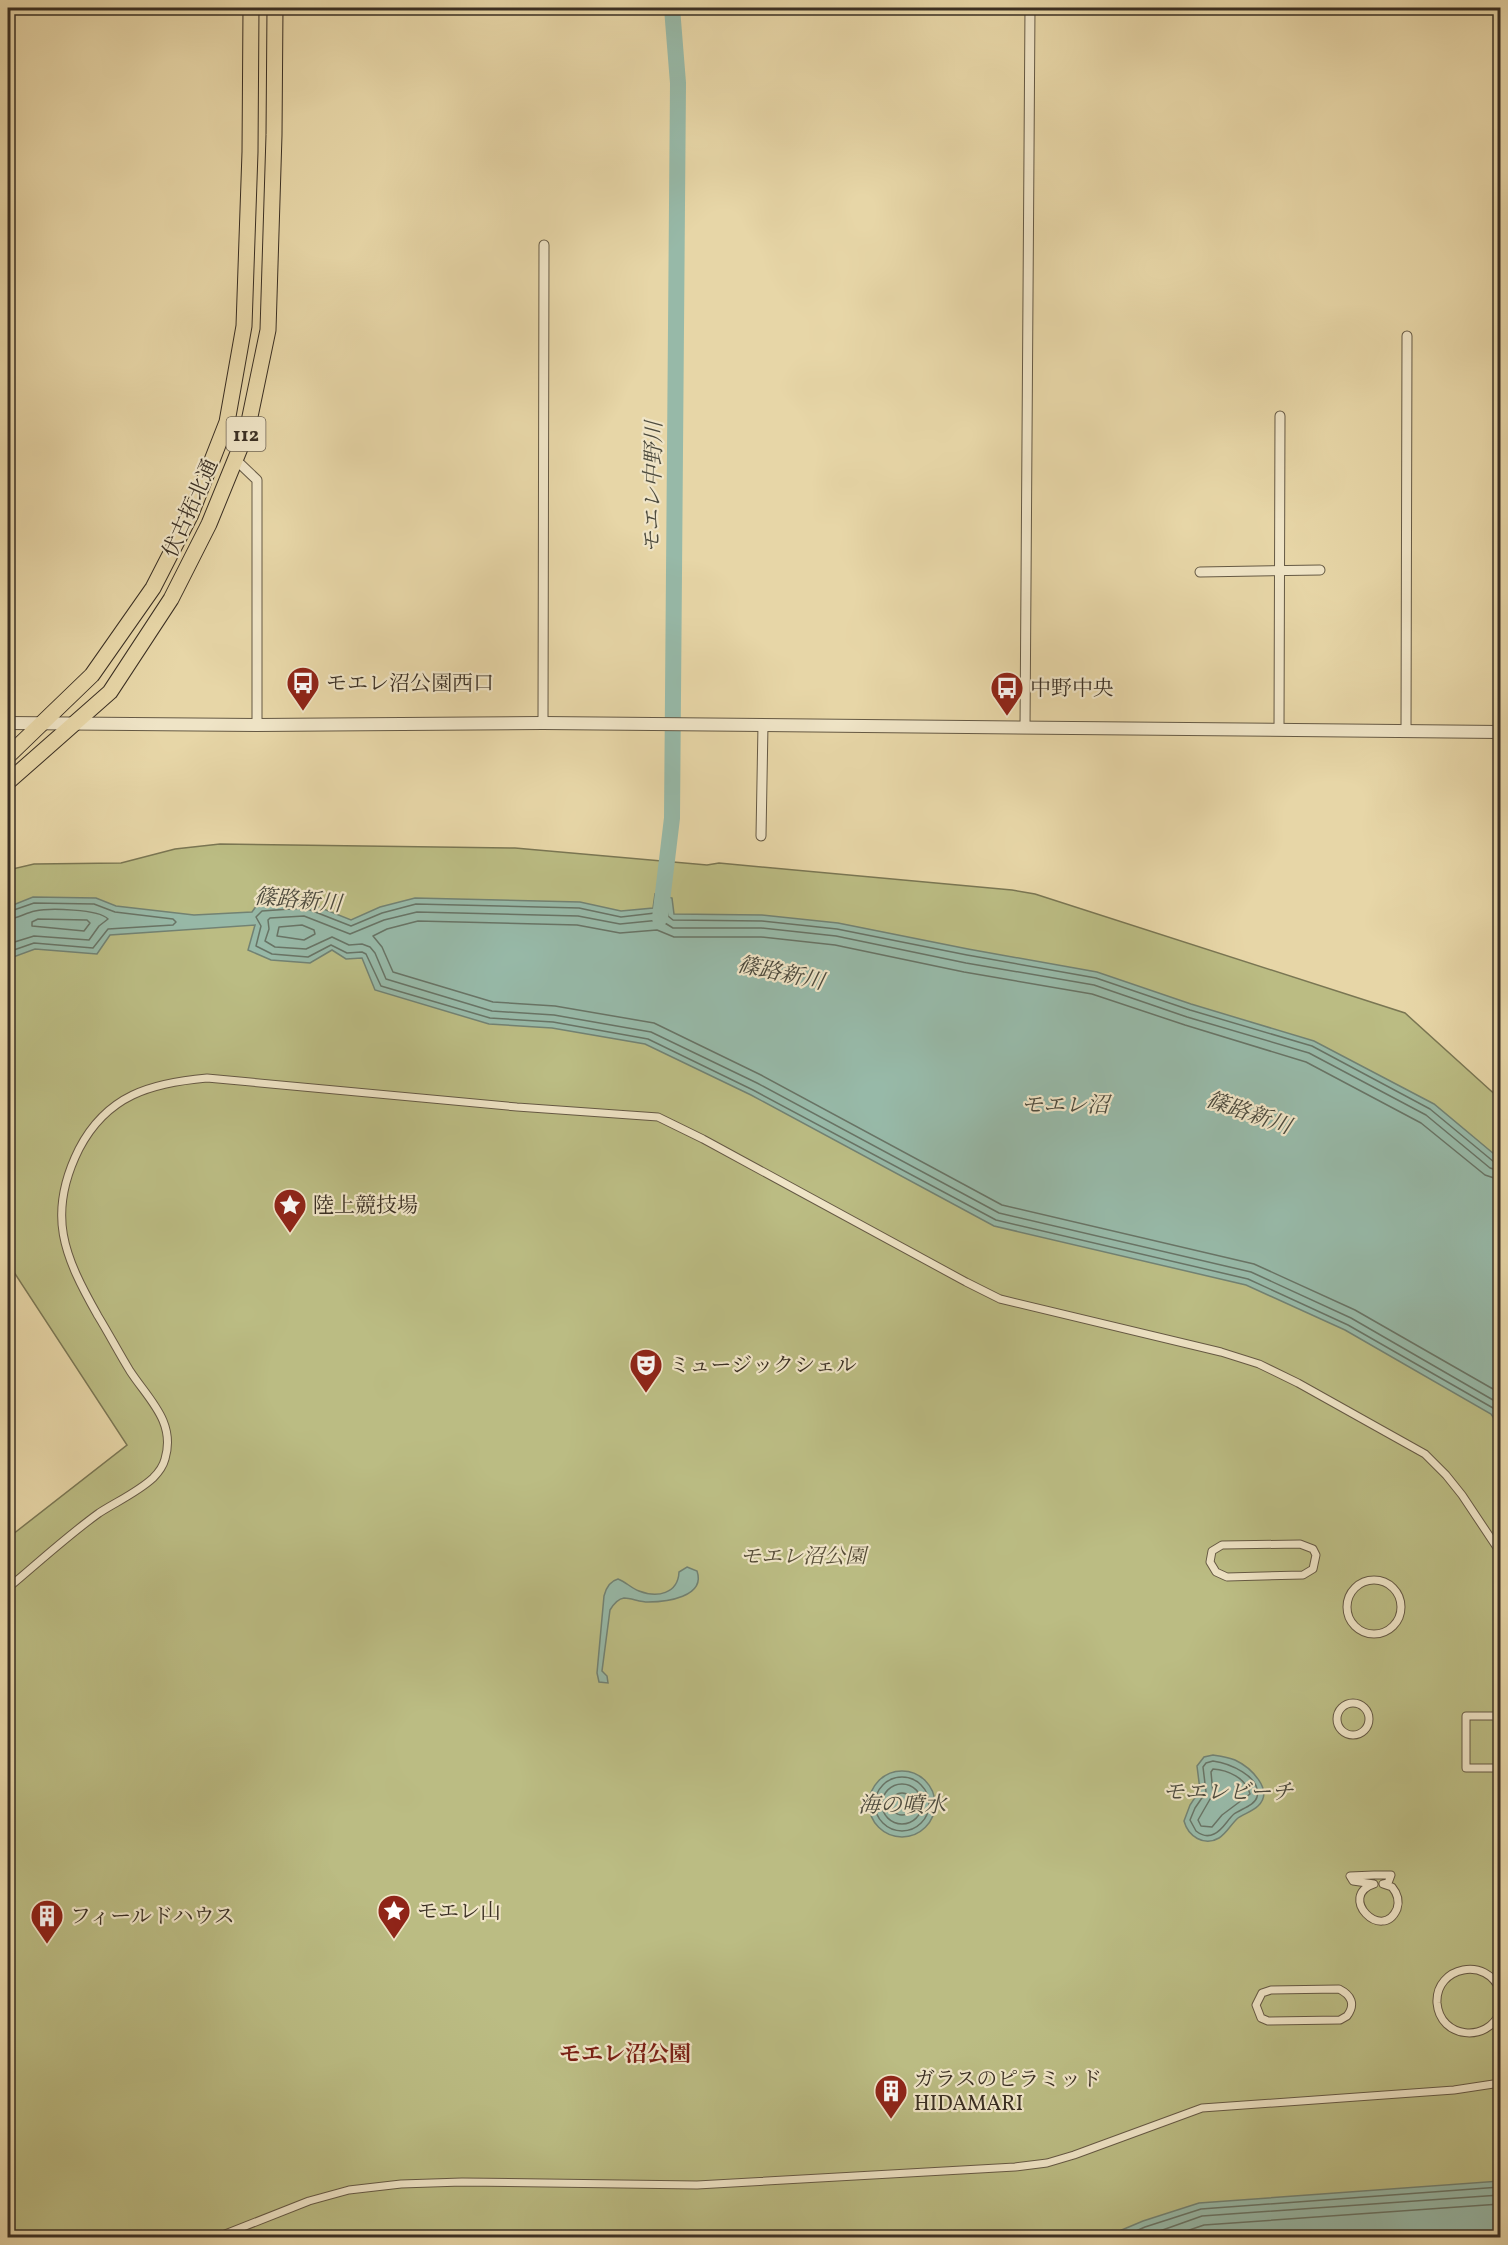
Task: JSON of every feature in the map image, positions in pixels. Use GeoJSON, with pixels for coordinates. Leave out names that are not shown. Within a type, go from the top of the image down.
{"type":"FeatureCollection","features":[{"type":"Feature","properties":{"kind":"main road","name":"伏古拓北通"},"geometry":{"type":"LineString","coordinates":[[8,756],[92,675],[153,588],[191,514],[227,422],[244,326],[250,152],[251,8]]}},
{"type":"Feature","properties":{"kind":"main road","name":"伏古拓北通"},"geometry":{"type":"LineString","coordinates":[[8,782],[110,692],[171,599],[209,524],[247,431],[268,330],[274,135],[274,8]]}},
{"type":"Feature","properties":{"kind":"street"},"geometry":{"type":"LineString","coordinates":[[1025,728],[1030,8]]}},
{"type":"Feature","properties":{"kind":"street"},"geometry":{"type":"LineString","coordinates":[[543,723],[544,245]]}},
{"type":"Feature","properties":{"kind":"street"},"geometry":{"type":"LineString","coordinates":[[1406,731],[1407,336]]}},
{"type":"Feature","properties":{"kind":"street"},"geometry":{"type":"LineString","coordinates":[[1279,730],[1280,416]]}},
{"type":"Feature","properties":{"kind":"street"},"geometry":{"type":"LineString","coordinates":[[235,459],[257,480],[257,725]]}},
{"type":"Feature","properties":{"kind":"street"},"geometry":{"type":"LineString","coordinates":[[1200,572],[1320,570]]}},
{"type":"Feature","properties":{"kind":"street"},"geometry":{"type":"LineString","coordinates":[[8,723],[257,725],[543,723],[1500,732]]}},
{"type":"Feature","properties":{"kind":"street"},"geometry":{"type":"LineString","coordinates":[[760,836],[763,725]]}},
{"type":"Feature","properties":{"kind":"street"},"geometry":{"type":"LineString","coordinates":[[8,1588],[98,1514],[151,1480],[164,1462],[168,1439],[161,1413],[131,1371],[76,1278],[62,1229],[62,1198],[67,1176],[84,1141],[111,1109],[122,1101],[154,1086],[170,1081],[207,1078],[517,1107],[658,1117],[1000,1299],[1221,1352],[1259,1364],[1298,1383],[1425,1455],[1446,1475],[1462,1495],[1500,1552]]}},
{"type":"Feature","properties":{"kind":"street"},"geometry":{"type":"LineString","coordinates":[[1300,1544],[1312,1549],[1316,1555],[1313,1569],[1303,1575],[1227,1577],[1215,1572],[1210,1562],[1212,1551],[1222,1545],[1300,1544]]}},
{"type":"Feature","properties":{"kind":"street"},"geometry":{"type":"LineString","coordinates":[[1372,1580],[1392,1587],[1400,1600],[1401,1607],[1397,1621],[1392,1626],[1372,1634],[1354,1625],[1347,1613],[1347,1606],[1350,1593],[1354,1588],[1372,1580]]}},
{"type":"Feature","properties":{"kind":"street"},"geometry":{"type":"LineString","coordinates":[[1356,1704],[1365,1708],[1369,1723],[1363,1732],[1353,1735],[1343,1731],[1337,1722],[1337,1717],[1346,1705],[1356,1704]]}},
{"type":"Feature","properties":{"kind":"street"},"geometry":{"type":"LineString","coordinates":[[1500,1716],[1466,1716],[1467,1768],[1500,1768]]}},
{"type":"Feature","properties":{"kind":"street"},"geometry":{"type":"LineString","coordinates":[[1374,1875],[1391,1875],[1388,1883],[1383,1884],[1392,1887],[1398,1898],[1396,1911],[1386,1919],[1373,1920],[1363,1912],[1361,1907],[1361,1895],[1364,1890],[1374,1884],[1353,1881],[1350,1876],[1374,1875]]}},
{"type":"Feature","properties":{"kind":"street"},"geometry":{"type":"LineString","coordinates":[[1500,1991],[1492,1978],[1484,1972],[1472,1968],[1464,1969],[1447,1978],[1442,1985],[1437,2003],[1443,2020],[1450,2027],[1467,2034],[1486,2030],[1494,2024],[1500,2012]]}},
{"type":"Feature","properties":{"kind":"street"},"geometry":{"type":"LineString","coordinates":[[1339,1989],[1351,1998],[1352,2004],[1347,2016],[1340,2020],[1268,2021],[1261,2018],[1256,2005],[1262,1993],[1271,1990],[1339,1989]]}},
{"type":"Feature","properties":{"kind":"street"},"geometry":{"type":"LineString","coordinates":[[215,2238],[276,2212],[349,2190],[401,2184],[462,2182],[697,2185],[1015,2167],[1047,2163],[1074,2155],[1202,2108],[1454,2090],[1500,2083]]}},
{"type":"Feature","properties":{"kind":"green space","name":"モエレ沼公園"},"geometry":{"type":"Polygon","coordinates":[[[220,844],[515,848],[707,865],[719,863],[1035,894],[1405,1013],[1500,1099],[1500,2237],[8,2237],[8,1538],[127,1445],[8,1263],[8,870],[34,864],[121,863],[175,849],[220,844]]]}},
{"type":"Feature","properties":{"kind":"water","name":"モエレ沼"},"geometry":{"type":"Polygon","coordinates":[[[655,894],[672,898],[674,914],[762,915],[838,923],[1097,972],[1191,1004],[1314,1041],[1434,1104],[1500,1159],[1500,1427],[1491,1414],[1345,1330],[1246,1285],[994,1226],[751,1095],[645,1044],[552,1028],[489,1024],[375,990],[362,958],[346,959],[332,950],[310,963],[271,960],[248,950],[255,925],[110,935],[97,954],[35,949],[8,959],[8,907],[33,897],[96,898],[116,906],[194,915],[252,912],[257,905],[306,902],[351,920],[380,907],[415,898],[580,902],[621,911],[653,908],[655,894]]]}},
{"type":"Feature","properties":{"kind":"water"},"geometry":{"type":"Polygon","coordinates":[[[687,1567],[697,1571],[698,1580],[696,1587],[683,1596],[665,1601],[648,1602],[624,1598],[614,1604],[610,1610],[602,1671],[607,1676],[608,1683],[599,1682],[597,1673],[604,1596],[609,1585],[618,1579],[639,1591],[659,1594],[671,1590],[678,1579],[679,1572],[687,1567]]]}},
{"type":"Feature","properties":{"kind":"water","name":"モエレビーチ"},"geometry":{"type":"Polygon","coordinates":[[[1213,1755],[1241,1763],[1259,1780],[1264,1793],[1263,1800],[1256,1808],[1238,1818],[1219,1838],[1202,1841],[1189,1831],[1184,1821],[1190,1805],[1200,1790],[1197,1766],[1204,1757],[1213,1755]]]}},
{"type":"Feature","properties":{"kind":"water","name":"海の噴水"},"geometry":{"type":"Polygon","coordinates":[[[908,1771],[926,1780],[933,1791],[935,1804],[933,1817],[926,1828],[915,1835],[896,1837],[878,1828],[871,1817],[869,1798],[878,1780],[889,1773],[908,1771]]]}},
{"type":"Feature","properties":{"kind":"water"},"geometry":{"type":"Polygon","coordinates":[[[1500,2181],[1500,2237],[1105,2237],[1143,2221],[1199,2203],[1500,2181]]]}},
{"type":"Feature","properties":{"kind":"waterway","name":"モエレ中野川"},"geometry":{"type":"LineString","coordinates":[[660,918],[672,818],[678,83],[672,8]]}},
{"type":"Feature","properties":{"kind":"place","name":"モエレ沼公園西口"},"geometry":{"type":"Point","coordinates":[303,712]}},
{"type":"Feature","properties":{"kind":"place","name":"中野中央"},"geometry":{"type":"Point","coordinates":[1007,717]}},
{"type":"Feature","properties":{"kind":"place","name":"陸上競技場"},"geometry":{"type":"Point","coordinates":[290,1234]}},
{"type":"Feature","properties":{"kind":"place","name":"ミュージックシェル"},"geometry":{"type":"Point","coordinates":[646,1394]}},
{"type":"Feature","properties":{"kind":"place","name":"モエレ山"},"geometry":{"type":"Point","coordinates":[394,1940]}},
{"type":"Feature","properties":{"kind":"place","name":"フィールドハウス"},"geometry":{"type":"Point","coordinates":[47,1945]}},
{"type":"Feature","properties":{"kind":"place","name":"ガラスのピラミッド HIDAMARI"},"geometry":{"type":"Point","coordinates":[891,2120]}},
{"type":"Feature","properties":{"kind":"district","name":"モエレ沼公園"},"geometry":{"type":"Point","coordinates":[625,2053]}},
{"type":"Feature","properties":{"kind":"water label","name":"篠路新川"},"geometry":{"type":"Point","coordinates":[298,899]}},
{"type":"Feature","properties":{"kind":"water label","name":"篠路新川"},"geometry":{"type":"Point","coordinates":[781,972]}},
{"type":"Feature","properties":{"kind":"water label","name":"篠路新川"},"geometry":{"type":"Point","coordinates":[1249,1112]}}]}
